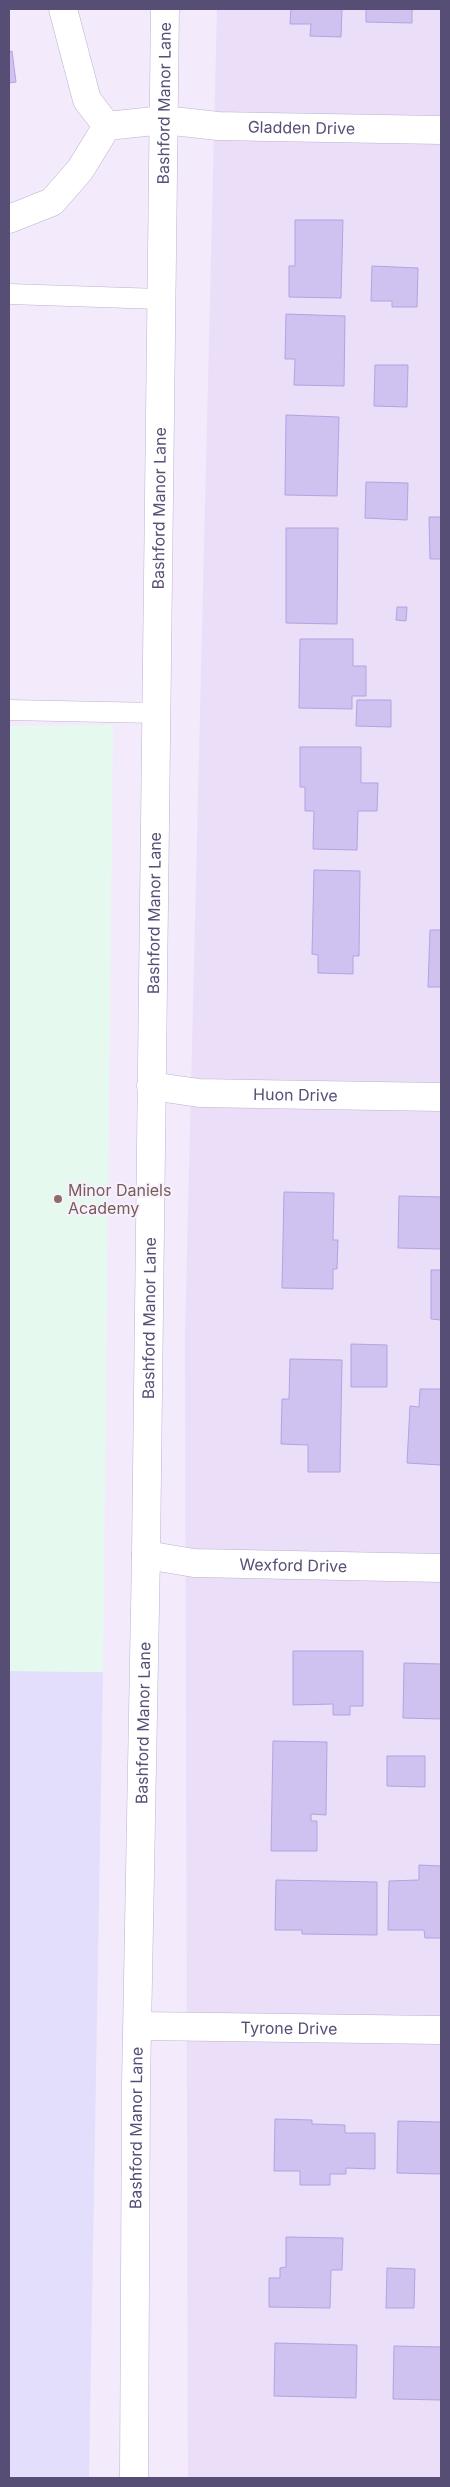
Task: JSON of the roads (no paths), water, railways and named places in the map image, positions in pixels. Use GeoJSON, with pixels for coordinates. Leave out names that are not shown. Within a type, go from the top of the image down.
{"type":"FeatureCollection","features":[{"type":"Feature","properties":{"kind":"street"},"geometry":{"type":"LineString","coordinates":[[9,218],[52,202],[80,170],[107,126],[87,100],[63,9]]}},
{"type":"Feature","properties":{"kind":"street","name":"Bashford Manor Lane"},"geometry":{"type":"LineString","coordinates":[[134,2478],[138,2026],[146,1554],[165,9]]}},
{"type":"Feature","properties":{"kind":"street","name":"Gladden Drive"},"geometry":{"type":"LineString","coordinates":[[107,126],[164,120],[218,126],[441,130]]}},
{"type":"Feature","properties":{"kind":"street","name":"Huon Drive"},"geometry":{"type":"LineString","coordinates":[[151,1086],[199,1093],[441,1097]]}},
{"type":"Feature","properties":{"kind":"street","name":"Wexford Drive"},"geometry":{"type":"LineString","coordinates":[[146,1554],[194,1563],[441,1568]]}},
{"type":"Feature","properties":{"kind":"street","name":"Tyrone Drive"},"geometry":{"type":"LineString","coordinates":[[138,2026],[441,2030]]}},
{"type":"Feature","properties":{"kind":"lane"},"geometry":{"type":"LineString","coordinates":[[9,294],[160,299]]}},
{"type":"Feature","properties":{"kind":"lane"},"geometry":{"type":"LineString","coordinates":[[9,710],[156,713]]}},
{"type":"Feature","properties":{"kind":"place","name":"Minor Daniels Academy"},"geometry":{"type":"Point","coordinates":[58,1199]}}]}
